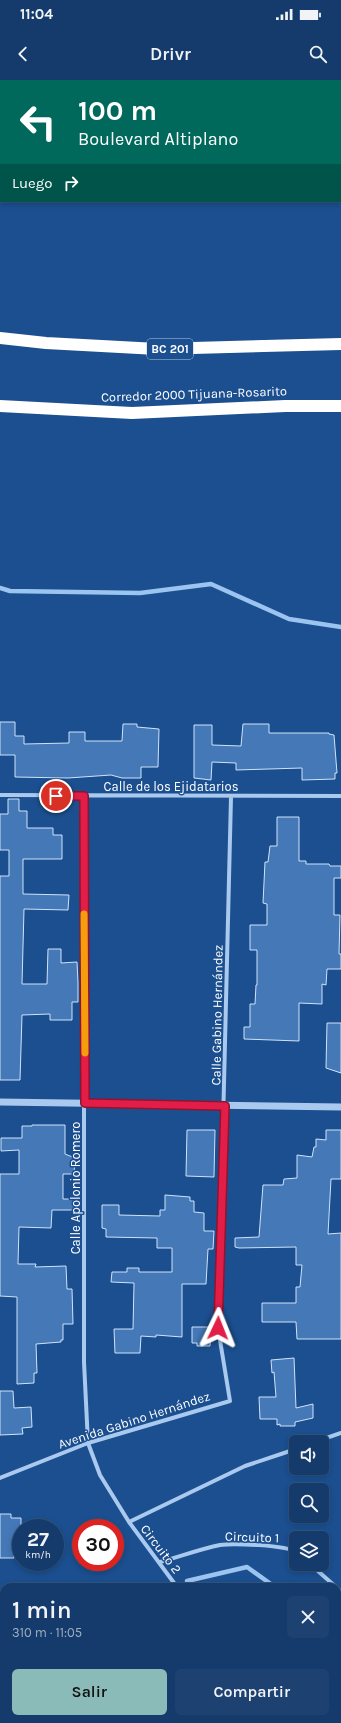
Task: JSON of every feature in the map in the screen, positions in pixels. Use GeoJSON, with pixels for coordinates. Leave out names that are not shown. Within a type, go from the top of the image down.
{"type":"FeatureCollection","features":[{"type":"Feature","properties":{"kind":"highway","name":"BC 201"},"geometry":{"type":"LineString","coordinates":[[0,338],[46,343],[157,349],[341,344]]}},
{"type":"Feature","properties":{"kind":"highway","name":"Corredor 2000 Tijuana-Rosarito"},"geometry":{"type":"LineString","coordinates":[[0,406],[21,409],[132,412],[285,406],[341,406]]}},
{"type":"Feature","properties":{"kind":"street","name":"Calle de los Ejidatarios"},"geometry":{"type":"LineString","coordinates":[[0,795],[231,797],[341,796]]}},
{"type":"Feature","properties":{"kind":"street","name":"Calle Apolonio Romero"},"geometry":{"type":"LineString","coordinates":[[84,796],[84,1362],[88,1443],[100,1475],[129,1522]]}},
{"type":"Feature","properties":{"kind":"street","name":"Calle Gabino Hernández"},"geometry":{"type":"LineString","coordinates":[[230,1401],[218,1328],[225,1106],[231,797]]}},
{"type":"Feature","properties":{"kind":"street"},"geometry":{"type":"LineString","coordinates":[[0,1102],[341,1107]]}},
{"type":"Feature","properties":{"kind":"street","name":"Avenida Gabino Hernández"},"geometry":{"type":"LineString","coordinates":[[0,1478],[88,1443],[230,1401]]}},
{"type":"Feature","properties":{"kind":"street"},"geometry":{"type":"LineString","coordinates":[[329,1437],[341,1433]]}},
{"type":"Feature","properties":{"kind":"street"},"geometry":{"type":"LineString","coordinates":[[129,1522],[245,1466],[289,1451]]}},
{"type":"Feature","properties":{"kind":"street","name":"Circuito 2"},"geometry":{"type":"LineString","coordinates":[[129,1522],[174,1583]]}},
{"type":"Feature","properties":{"kind":"street","name":"Circuito 1"},"geometry":{"type":"LineString","coordinates":[[160,1562],[220,1545],[280,1547],[289,1549]]}},
{"type":"Feature","properties":{"kind":"street"},"geometry":{"type":"LineString","coordinates":[[318,1571],[331,1583]]}},
{"type":"Feature","properties":{"kind":"building"},"geometry":{"type":"Polygon","coordinates":[[[0,722],[15,722],[15,736],[24,736],[24,744],[69,743],[69,732],[85,732],[85,741],[122,741],[123,724],[137,724],[137,727],[159,729],[158,767],[141,767],[141,778],[122,778],[111,775],[68,778],[15,777],[15,755],[0,755],[0,722]]]}},
{"type":"Feature","properties":{"kind":"building"},"geometry":{"type":"Polygon","coordinates":[[[243,724],[269,724],[269,733],[329,733],[334,735],[337,773],[335,773],[335,779],[302,780],[302,768],[236,770],[236,763],[212,762],[211,780],[194,778],[194,725],[212,725],[212,745],[241,746],[243,724]]]}},
{"type":"Feature","properties":{"kind":"building"},"geometry":{"type":"Polygon","coordinates":[[[8,799],[19,799],[19,811],[27,811],[27,828],[53,828],[53,835],[62,835],[62,859],[23,859],[23,894],[69,895],[68,910],[24,909],[22,984],[47,984],[48,949],[61,949],[61,963],[77,962],[78,983],[78,1002],[72,1002],[72,1020],[50,1020],[50,1014],[22,1015],[20,1080],[0,1080],[0,876],[9,876],[9,850],[0,850],[0,814],[8,814],[8,799]]]}},
{"type":"Feature","properties":{"kind":"building"},"geometry":{"type":"Polygon","coordinates":[[[277,817],[299,817],[299,861],[306,861],[306,864],[329,864],[330,866],[341,866],[341,878],[334,878],[334,915],[340,915],[339,954],[341,954],[341,969],[327,969],[326,985],[322,984],[322,1004],[299,1003],[299,1041],[244,1039],[244,1027],[250,1027],[250,1004],[255,1004],[257,985],[257,950],[250,950],[250,925],[267,925],[267,904],[263,903],[265,862],[268,862],[270,846],[277,846],[277,817]]]}},
{"type":"Feature","properties":{"kind":"building"},"geometry":{"type":"Polygon","coordinates":[[[327,1023],[341,1023],[341,1073],[326,1068],[327,1023]]]}},
{"type":"Feature","properties":{"kind":"building"},"geometry":{"type":"Polygon","coordinates":[[[65,1125],[65,1154],[75,1158],[74,1174],[63,1174],[63,1199],[74,1199],[74,1210],[52,1210],[51,1228],[19,1227],[18,1264],[36,1264],[35,1267],[66,1266],[67,1289],[72,1289],[73,1324],[63,1324],[63,1340],[61,1340],[61,1342],[36,1344],[37,1373],[34,1373],[34,1383],[17,1384],[17,1297],[0,1296],[0,1174],[19,1174],[19,1150],[1,1151],[1,1138],[22,1138],[22,1126],[65,1125]]]}},
{"type":"Feature","properties":{"kind":"building"},"geometry":{"type":"Polygon","coordinates":[[[187,1130],[215,1130],[214,1177],[186,1176],[187,1130]]]}},
{"type":"Feature","properties":{"kind":"building"},"geometry":{"type":"Polygon","coordinates":[[[326,1130],[341,1130],[341,1179],[331,1179],[328,1234],[341,1233],[341,1339],[297,1339],[296,1322],[262,1322],[262,1303],[296,1303],[296,1287],[300,1287],[302,1265],[296,1265],[296,1247],[239,1248],[235,1247],[235,1238],[259,1237],[263,1185],[283,1185],[284,1179],[297,1178],[297,1155],[312,1157],[314,1147],[316,1147],[316,1139],[326,1140],[326,1130]]]}},
{"type":"Feature","properties":{"kind":"building"},"geometry":{"type":"Polygon","coordinates":[[[165,1195],[190,1197],[190,1201],[194,1201],[194,1212],[204,1213],[204,1231],[214,1231],[213,1249],[208,1249],[206,1284],[182,1284],[182,1337],[156,1335],[156,1337],[141,1336],[140,1353],[115,1353],[114,1329],[133,1329],[134,1283],[111,1282],[112,1272],[127,1272],[127,1268],[139,1268],[139,1272],[172,1272],[172,1248],[157,1248],[157,1238],[106,1237],[106,1229],[102,1228],[102,1205],[119,1205],[119,1215],[160,1216],[160,1210],[165,1210],[165,1195]]]}},
{"type":"Feature","properties":{"kind":"building"},"geometry":{"type":"Polygon","coordinates":[[[192,1327],[211,1327],[210,1346],[197,1346],[197,1343],[192,1343],[192,1327]]]}},
{"type":"Feature","properties":{"kind":"building"},"geometry":{"type":"Polygon","coordinates":[[[294,1358],[296,1408],[313,1404],[313,1418],[295,1422],[295,1426],[277,1425],[277,1419],[260,1419],[259,1397],[276,1397],[274,1372],[272,1373],[271,1360],[294,1358]]]}},
{"type":"Feature","properties":{"kind":"building"},"geometry":{"type":"Polygon","coordinates":[[[0,1391],[13,1391],[14,1408],[31,1407],[32,1427],[22,1428],[23,1434],[0,1435],[0,1391]]]}},
{"type":"Feature","properties":{"kind":"building"},"geometry":{"type":"Polygon","coordinates":[[[0,1514],[11,1514],[11,1518],[21,1518],[12,1519],[12,1558],[0,1558],[0,1514]]]}},
{"type":"Feature","properties":{"kind":"waterway"},"geometry":{"type":"LineString","coordinates":[[0,588],[10,591],[140,593],[211,584],[289,619],[341,627]]}},
{"type":"Feature","properties":{"kind":"waterway"},"geometry":{"type":"LineString","coordinates":[[187,1581],[247,1567],[269,1583]]}},
{"type":"Feature","properties":{"kind":"slow traffic"},"geometry":{"type":"LineString","coordinates":[[84,914],[85,1053]]}},
{"type":"Feature","properties":{"kind":"route"},"geometry":{"type":"LineString","coordinates":[[56,796],[84,796],[85,1103],[225,1106],[218,1328]]}}]}
